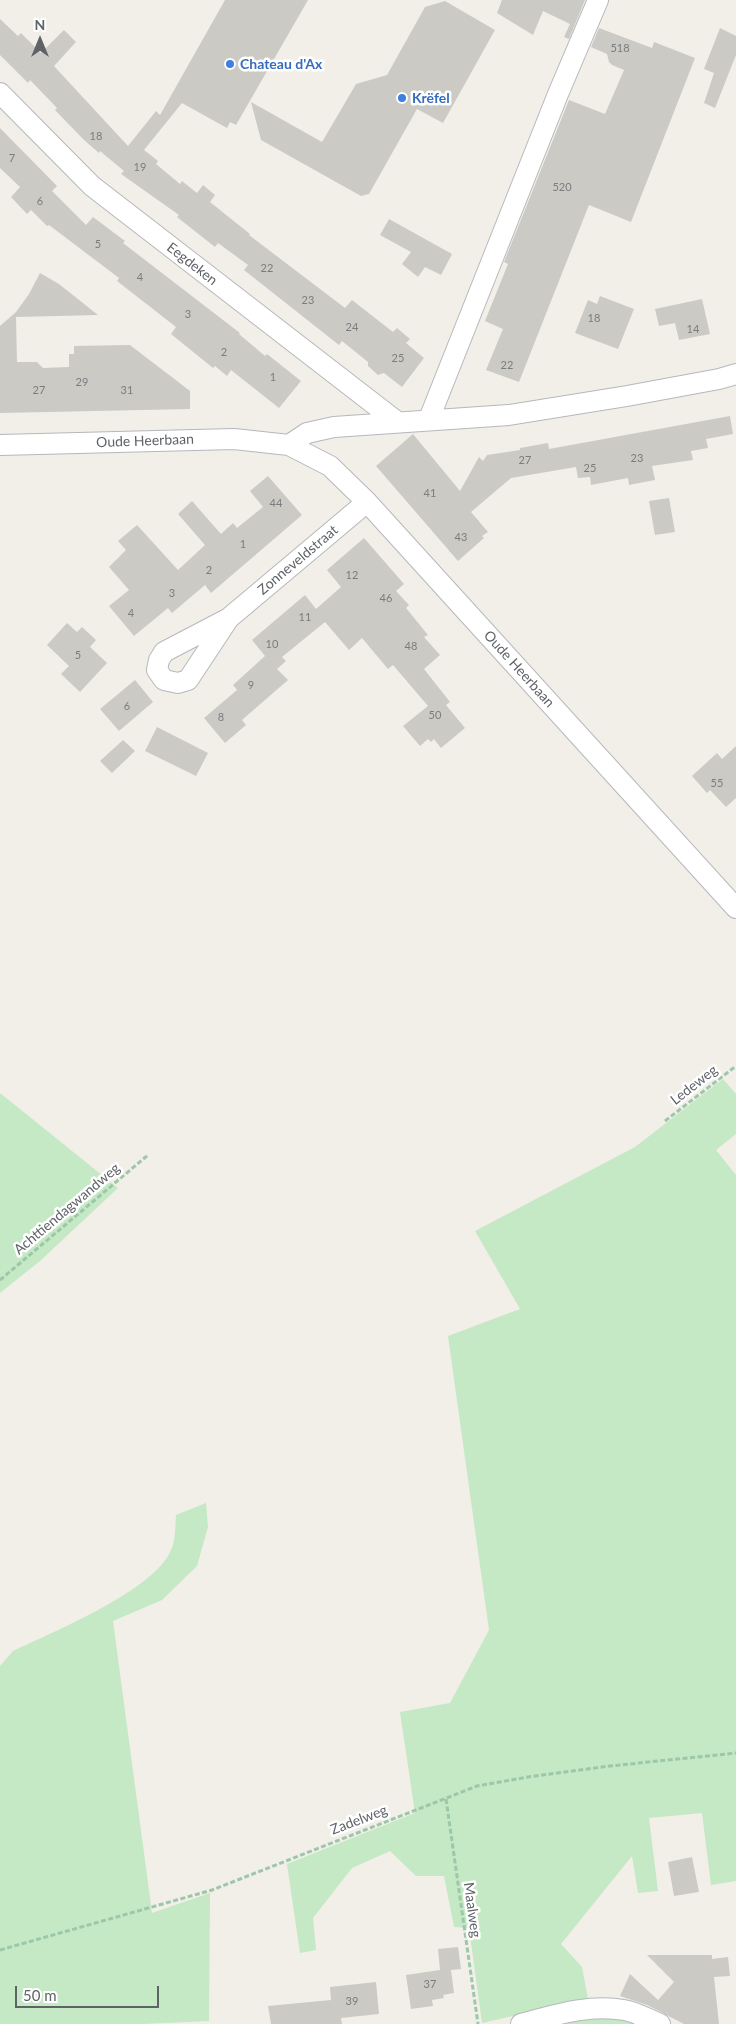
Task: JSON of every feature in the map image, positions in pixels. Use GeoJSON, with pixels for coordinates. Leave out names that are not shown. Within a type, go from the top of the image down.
{"type":"FeatureCollection","features":[{"type":"Feature","properties":{"kind":"street"},"geometry":{"type":"LineString","coordinates":[[429,419],[554,103],[598,0]]}},
{"type":"Feature","properties":{"kind":"street","name":"Eegdeken"},"geometry":{"type":"LineString","coordinates":[[0,93],[92,186],[396,421]]}},
{"type":"Feature","properties":{"kind":"street"},"geometry":{"type":"LineString","coordinates":[[289,445],[307,432],[334,426],[526,412],[692,384],[736,374]]}},
{"type":"Feature","properties":{"kind":"street","name":"Oude Heerbaan"},"geometry":{"type":"LineString","coordinates":[[0,445],[234,439],[289,445],[330,466],[367,502],[736,908]]}},
{"type":"Feature","properties":{"kind":"street","name":"Zonneveldstraat"},"geometry":{"type":"LineString","coordinates":[[229,618],[367,502]]}},
{"type":"Feature","properties":{"kind":"street"},"geometry":{"type":"LineString","coordinates":[[521,2024],[569,2011],[594,2007],[625,2010],[660,2024]]}},
{"type":"Feature","properties":{"kind":"path","name":"Ledeweg"},"geometry":{"type":"LineString","coordinates":[[665,1121],[736,1066]]}},
{"type":"Feature","properties":{"kind":"path","name":"Achttiendagwandweg"},"geometry":{"type":"LineString","coordinates":[[0,1280],[148,1155]]}},
{"type":"Feature","properties":{"kind":"path","name":"Zadelweg"},"geometry":{"type":"LineString","coordinates":[[0,1950],[212,1890],[477,1786],[528,1777],[736,1753]]}},
{"type":"Feature","properties":{"kind":"path","name":"Maalweg"},"geometry":{"type":"LineString","coordinates":[[446,1799],[478,2024]]}},
{"type":"Feature","properties":{"kind":"green space"},"geometry":{"type":"Polygon","coordinates":[[[723,1079],[736,1094],[736,1134],[716,1150],[736,1175],[736,1881],[711,1885],[702,1813],[649,1818],[658,1891],[638,1893],[632,1856],[561,1944],[582,1967],[588,1999],[482,2023],[469,1928],[454,1927],[444,1876],[416,1876],[390,1851],[352,1868],[313,1918],[316,1950],[300,1953],[287,1864],[415,1813],[400,1712],[450,1703],[489,1630],[448,1336],[520,1309],[475,1231],[635,1147],[723,1079]]]}},
{"type":"Feature","properties":{"kind":"green space"},"geometry":{"type":"Polygon","coordinates":[[[0,1093],[118,1188],[40,1261],[0,1293],[0,1093]]]}},
{"type":"Feature","properties":{"kind":"green space"},"geometry":{"type":"Polygon","coordinates":[[[206,1503],[208,1527],[197,1566],[162,1600],[113,1621],[152,1913],[210,1893],[209,2021],[142,2024],[0,2024],[0,1666],[13,1651],[97,1611],[140,1584],[156,1570],[171,1551],[175,1536],[176,1515],[206,1503]]]}},
{"type":"Feature","properties":{"kind":"green space"},"geometry":{"type":"Polygon","coordinates":[[[611,2016],[637,2024],[565,2024],[585,2018],[611,2016]]]}},
{"type":"Feature","properties":{"kind":"building"},"geometry":{"type":"Polygon","coordinates":[[[225,0],[308,0],[236,125],[230,122],[227,128],[182,103],[144,150],[158,161],[156,164],[180,184],[182,181],[197,193],[203,185],[215,195],[210,202],[249,235],[345,308],[352,300],[393,332],[397,328],[410,339],[406,343],[424,358],[402,387],[384,373],[378,375],[368,366],[368,362],[342,341],[339,345],[244,270],[248,265],[218,243],[215,247],[177,217],[179,215],[121,174],[124,171],[84,140],[30,80],[28,83],[0,55],[0,19],[18,36],[21,33],[41,53],[64,30],[76,42],[54,66],[128,146],[156,111],[160,115],[225,0]]]}},
{"type":"Feature","properties":{"kind":"building"},"geometry":{"type":"Polygon","coordinates":[[[502,0],[585,0],[569,39],[564,37],[570,24],[543,11],[533,35],[497,13],[502,0]]]}},
{"type":"Feature","properties":{"kind":"building","name":"Krëfel"},"geometry":{"type":"Polygon","coordinates":[[[445,1],[495,30],[443,123],[417,109],[369,194],[361,196],[261,140],[251,102],[322,142],[356,84],[387,75],[425,7],[445,1]]]}},
{"type":"Feature","properties":{"kind":"building"},"geometry":{"type":"Polygon","coordinates":[[[599,28],[652,48],[654,42],[695,58],[631,222],[589,205],[519,382],[486,370],[503,329],[485,321],[508,264],[504,262],[569,100],[605,114],[624,70],[612,65],[607,54],[591,47],[599,28]]]}},
{"type":"Feature","properties":{"kind":"building"},"geometry":{"type":"Polygon","coordinates":[[[720,28],[736,36],[736,55],[715,108],[704,103],[714,73],[704,69],[720,28]]]}},
{"type":"Feature","properties":{"kind":"building"},"geometry":{"type":"Polygon","coordinates":[[[0,128],[57,186],[52,191],[86,225],[93,217],[125,241],[123,243],[240,333],[265,356],[267,354],[301,381],[279,408],[231,370],[227,376],[215,366],[213,368],[171,334],[176,327],[117,281],[119,278],[49,225],[47,226],[31,210],[27,214],[11,197],[20,187],[0,168],[0,128]]]}},
{"type":"Feature","properties":{"kind":"building"},"geometry":{"type":"Polygon","coordinates":[[[389,219],[452,254],[441,275],[425,267],[418,277],[402,264],[411,252],[380,235],[389,219]]]}},
{"type":"Feature","properties":{"kind":"building"},"geometry":{"type":"Polygon","coordinates":[[[40,273],[59,284],[98,315],[16,317],[17,362],[37,362],[43,368],[69,367],[69,354],[74,354],[74,346],[130,345],[190,391],[190,409],[0,413],[0,326],[16,312],[29,294],[40,273]]]}},
{"type":"Feature","properties":{"kind":"building"},"geometry":{"type":"Polygon","coordinates":[[[600,296],[634,309],[618,349],[575,333],[588,300],[597,304],[600,296]]]}},
{"type":"Feature","properties":{"kind":"building"},"geometry":{"type":"Polygon","coordinates":[[[702,299],[710,334],[679,340],[675,323],[659,326],[655,309],[702,299]]]}},
{"type":"Feature","properties":{"kind":"building"},"geometry":{"type":"Polygon","coordinates":[[[730,416],[733,434],[706,439],[708,448],[691,451],[693,460],[652,466],[655,480],[629,485],[628,478],[591,485],[590,477],[578,478],[576,467],[511,478],[471,512],[488,532],[482,536],[484,538],[458,561],[376,466],[413,434],[460,491],[479,457],[483,461],[487,455],[520,450],[520,448],[548,443],[549,449],[730,416]]]}},
{"type":"Feature","properties":{"kind":"building"},"geometry":{"type":"Polygon","coordinates":[[[268,476],[302,515],[211,593],[205,585],[172,613],[168,608],[134,636],[109,606],[129,590],[109,567],[126,550],[118,541],[137,525],[178,570],[205,545],[178,514],[192,501],[221,534],[233,523],[237,528],[263,507],[250,491],[268,476]]]}},
{"type":"Feature","properties":{"kind":"building"},"geometry":{"type":"Polygon","coordinates":[[[669,498],[675,532],[655,535],[649,501],[669,498]]]}},
{"type":"Feature","properties":{"kind":"building"},"geometry":{"type":"Polygon","coordinates":[[[364,538],[404,584],[396,591],[409,605],[406,608],[428,635],[424,637],[440,655],[424,669],[450,702],[446,705],[465,728],[441,748],[434,739],[431,742],[428,739],[420,746],[403,726],[428,706],[393,665],[388,669],[362,638],[349,650],[325,622],[282,657],[286,661],[277,669],[288,680],[242,720],[246,725],[225,743],[204,718],[237,690],[233,685],[265,656],[252,640],[305,595],[316,609],[341,587],[327,570],[364,538]]]}},
{"type":"Feature","properties":{"kind":"building"},"geometry":{"type":"Polygon","coordinates":[[[67,623],[77,632],[82,627],[96,640],[90,647],[107,663],[80,692],[61,674],[69,666],[47,645],[67,623]]]}},
{"type":"Feature","properties":{"kind":"building"},"geometry":{"type":"Polygon","coordinates":[[[135,680],[153,702],[119,731],[100,709],[135,680]]]}},
{"type":"Feature","properties":{"kind":"building"},"geometry":{"type":"Polygon","coordinates":[[[157,727],[208,753],[196,776],[145,751],[157,727]]]}},
{"type":"Feature","properties":{"kind":"building"},"geometry":{"type":"Polygon","coordinates":[[[123,740],[135,751],[112,773],[100,761],[123,740]]]}},
{"type":"Feature","properties":{"kind":"building"},"geometry":{"type":"Polygon","coordinates":[[[736,746],[736,798],[726,807],[710,790],[707,793],[692,776],[717,753],[722,759],[736,746]]]}},
{"type":"Feature","properties":{"kind":"building"},"geometry":{"type":"Polygon","coordinates":[[[692,1857],[699,1892],[674,1896],[668,1862],[692,1857]]]}},
{"type":"Feature","properties":{"kind":"building"},"geometry":{"type":"Polygon","coordinates":[[[458,1947],[461,1969],[451,1970],[454,1993],[443,1995],[444,1998],[432,2000],[433,2006],[411,2009],[406,1975],[440,1970],[438,1949],[458,1947]]]}},
{"type":"Feature","properties":{"kind":"building"},"geometry":{"type":"Polygon","coordinates":[[[647,1955],[712,1955],[712,1959],[728,1957],[730,1976],[714,1977],[719,2024],[684,2024],[647,2005],[620,1996],[630,1974],[658,2000],[674,1982],[647,1955]]]}},
{"type":"Feature","properties":{"kind":"building"},"geometry":{"type":"Polygon","coordinates":[[[376,1982],[379,2014],[341,2018],[342,2024],[271,2024],[268,2006],[331,2000],[330,1987],[376,1982]]]}},
{"type":"Feature","properties":{"kind":"place","name":"Chateau d'Ax"},"geometry":{"type":"Point","coordinates":[230,64]}},
{"type":"Feature","properties":{"kind":"place","name":"Krëfel"},"geometry":{"type":"Point","coordinates":[402,98]}}]}
